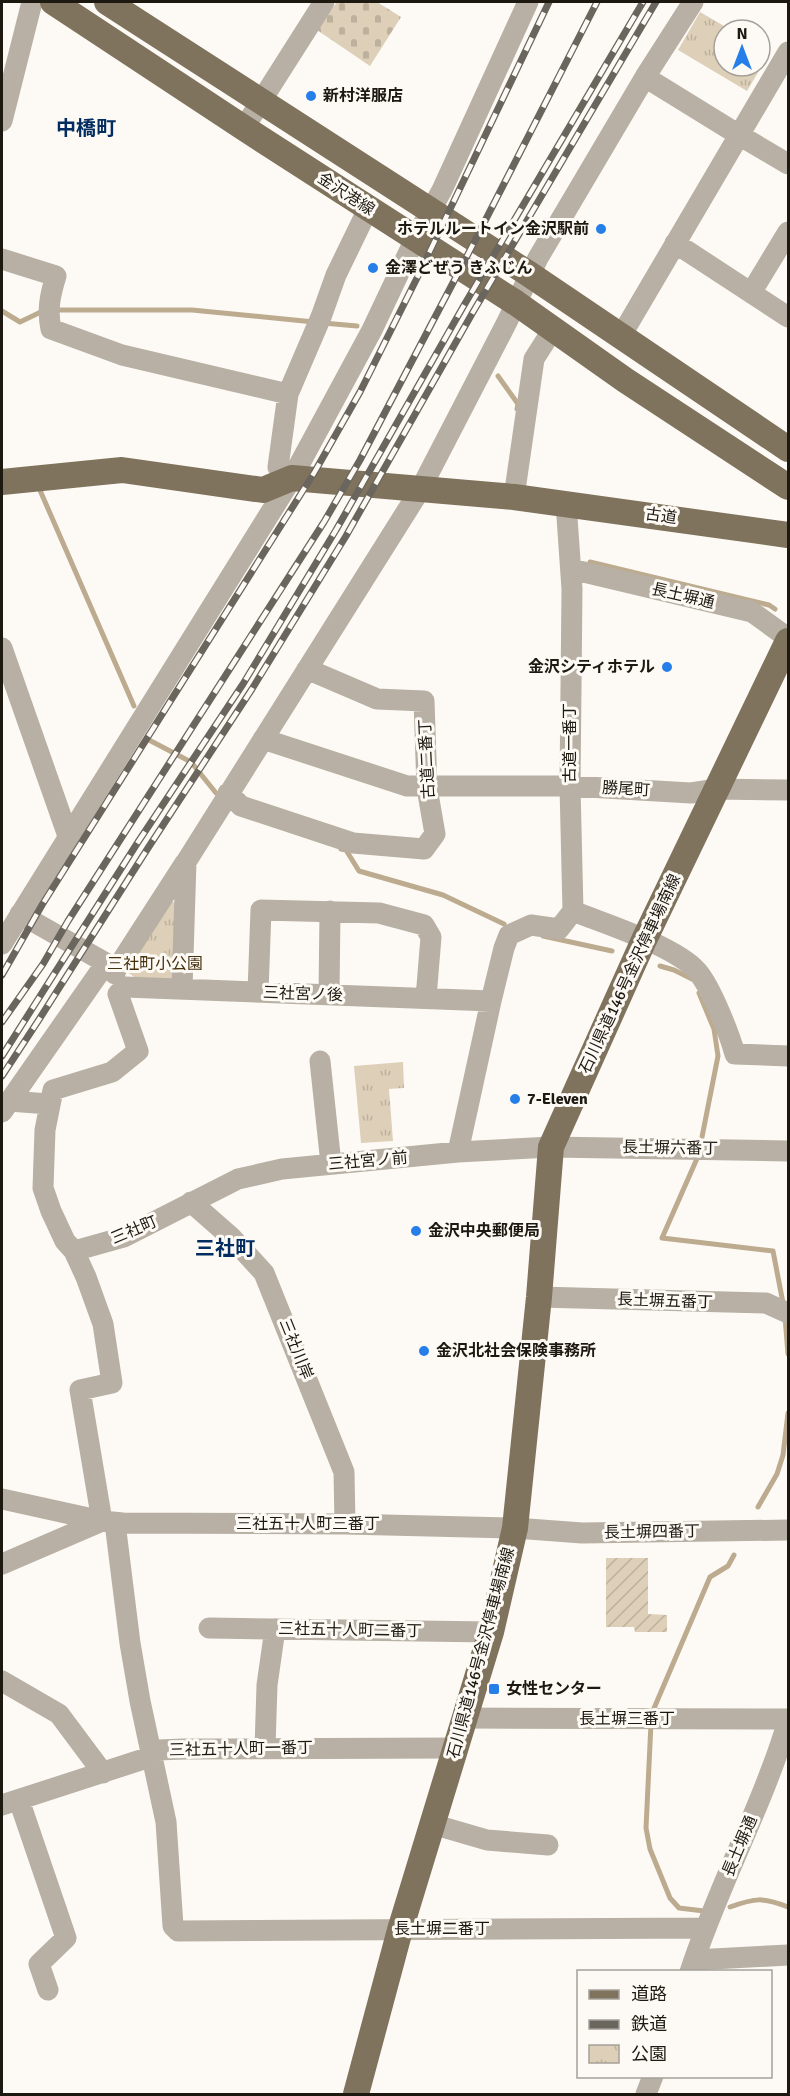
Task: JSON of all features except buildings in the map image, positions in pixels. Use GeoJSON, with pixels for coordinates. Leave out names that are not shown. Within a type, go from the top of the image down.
{"type":"FeatureCollection","features":[{"type":"Feature","properties":{"kind":"main road","name":"金沢港線"},"geometry":{"type":"LineString","coordinates":[[52,2],[516,303],[625,380],[789,487]]}},
{"type":"Feature","properties":{"kind":"main road","name":"金沢港線"},"geometry":{"type":"LineString","coordinates":[[107,2],[529,274],[789,449]]}},
{"type":"Feature","properties":{"kind":"main road"},"geometry":{"type":"LineString","coordinates":[[2,482],[122,470],[263,490],[292,478]]}},
{"type":"Feature","properties":{"kind":"main road","name":"古道"},"geometry":{"type":"LineString","coordinates":[[292,478],[432,490],[522,490],[566,503],[789,535]]}},
{"type":"Feature","properties":{"kind":"main road","name":"石川県道146号金沢停車場南線"},"geometry":{"type":"LineString","coordinates":[[356,2094],[400,1930],[491,1632],[515,1528],[539,1297],[550,1147],[644,940],[789,639]]}},
{"type":"Feature","properties":{"kind":"street"},"geometry":{"type":"LineString","coordinates":[[2,121],[32,2]]}},
{"type":"Feature","properties":{"kind":"street"},"geometry":{"type":"LineString","coordinates":[[5,1106],[116,979],[228,793],[307,669],[432,490],[529,274],[645,76],[693,2]]}},
{"type":"Feature","properties":{"kind":"street"},"geometry":{"type":"LineString","coordinates":[[2,944],[292,478],[372,330],[429,211],[442,190],[521,4]]}},
{"type":"Feature","properties":{"kind":"street"},"geometry":{"type":"LineString","coordinates":[[244,128],[315,5]]}},
{"type":"Feature","properties":{"kind":"street"},"geometry":{"type":"LineString","coordinates":[[621,336],[789,52]]}},
{"type":"Feature","properties":{"kind":"street"},"geometry":{"type":"LineString","coordinates":[[645,76],[789,164]]}},
{"type":"Feature","properties":{"kind":"street"},"geometry":{"type":"LineString","coordinates":[[292,478],[278,467],[288,394],[320,320],[336,275],[368,209]]}},
{"type":"Feature","properties":{"kind":"street"},"geometry":{"type":"LineString","coordinates":[[751,293],[789,232]]}},
{"type":"Feature","properties":{"kind":"street"},"geometry":{"type":"LineString","coordinates":[[675,243],[789,317]]}},
{"type":"Feature","properties":{"kind":"street"},"geometry":{"type":"LineString","coordinates":[[2,260],[56,276],[48,310],[51,329],[122,355],[288,394]]}},
{"type":"Feature","properties":{"kind":"street"},"geometry":{"type":"LineString","coordinates":[[522,490],[534,359],[553,329]]}},
{"type":"Feature","properties":{"kind":"street","name":"古道一番丁"},"geometry":{"type":"LineString","coordinates":[[566,503],[571,569],[570,786],[573,911]]}},
{"type":"Feature","properties":{"kind":"street","name":"長土塀通"},"geometry":{"type":"LineString","coordinates":[[571,569],[752,612],[789,639]]}},
{"type":"Feature","properties":{"kind":"street"},"geometry":{"type":"LineString","coordinates":[[2,648],[68,836]]}},
{"type":"Feature","properties":{"kind":"street","name":"古道二番丁"},"geometry":{"type":"LineString","coordinates":[[228,793],[241,806],[353,843],[424,849],[435,834],[427,788],[424,701],[377,699],[307,669]]}},
{"type":"Feature","properties":{"kind":"street","name":"勝尾町"},"geometry":{"type":"LineString","coordinates":[[263,739],[407,786],[427,788],[570,786],[691,793],[717,789],[789,790]]}},
{"type":"Feature","properties":{"kind":"street"},"geometry":{"type":"LineString","coordinates":[[182,989],[186,862]]}},
{"type":"Feature","properties":{"kind":"street"},"geometry":{"type":"LineString","coordinates":[[258,992],[261,910],[330,911],[379,913],[424,925],[431,938],[426,998]]}},
{"type":"Feature","properties":{"kind":"street"},"geometry":{"type":"LineString","coordinates":[[329,995],[330,911]]}},
{"type":"Feature","properties":{"kind":"street"},"geometry":{"type":"LineString","coordinates":[[458,1152],[491,1001],[509,935],[531,925],[559,929],[573,911],[681,958],[697,972],[729,1034],[735,1054],[789,1056]]}},
{"type":"Feature","properties":{"kind":"street"},"geometry":{"type":"LineString","coordinates":[[20,914],[116,979],[138,1051],[112,1072],[53,1090],[45,1130],[43,1188],[65,1241],[74,1251],[86,1277],[103,1324],[112,1383],[80,1390],[109,1522],[140,1701],[153,1756]]}},
{"type":"Feature","properties":{"kind":"street","name":"三社宮ノ後"},"geometry":{"type":"LineString","coordinates":[[116,979],[182,989],[491,1001]]}},
{"type":"Feature","properties":{"kind":"street"},"geometry":{"type":"LineString","coordinates":[[320,1061],[331,1164]]}},
{"type":"Feature","properties":{"kind":"street"},"geometry":{"type":"LineString","coordinates":[[5,1106],[49,1104]]}},
{"type":"Feature","properties":{"kind":"street","name":"長土塀六番丁"},"geometry":{"type":"LineString","coordinates":[[550,1147],[789,1151]]}},
{"type":"Feature","properties":{"kind":"street","name":"三社宮ノ前"},"geometry":{"type":"LineString","coordinates":[[191,1202],[238,1179],[282,1169],[458,1152],[550,1147]]}},
{"type":"Feature","properties":{"kind":"street","name":"三社町"},"geometry":{"type":"LineString","coordinates":[[74,1251],[124,1237],[157,1222],[191,1202]]}},
{"type":"Feature","properties":{"kind":"street","name":"三社川岸"},"geometry":{"type":"LineString","coordinates":[[191,1202],[232,1238],[264,1273],[344,1472],[345,1524]]}},
{"type":"Feature","properties":{"kind":"street","name":"長土塀五番丁"},"geometry":{"type":"LineString","coordinates":[[539,1297],[766,1303],[789,1313]]}},
{"type":"Feature","properties":{"kind":"street"},"geometry":{"type":"LineString","coordinates":[[2,1499],[109,1522]]}},
{"type":"Feature","properties":{"kind":"street"},"geometry":{"type":"LineString","coordinates":[[2,1564],[109,1522]]}},
{"type":"Feature","properties":{"kind":"street","name":"三社五十人町三番丁"},"geometry":{"type":"LineString","coordinates":[[109,1522],[515,1528]]}},
{"type":"Feature","properties":{"kind":"street","name":"長土塀四番丁"},"geometry":{"type":"LineString","coordinates":[[515,1528],[582,1533],[789,1530]]}},
{"type":"Feature","properties":{"kind":"street","name":"三社五十人町二番丁"},"geometry":{"type":"LineString","coordinates":[[209,1629],[491,1632]]}},
{"type":"Feature","properties":{"kind":"street"},"geometry":{"type":"LineString","coordinates":[[265,1748],[267,1685],[275,1629]]}},
{"type":"Feature","properties":{"kind":"street"},"geometry":{"type":"LineString","coordinates":[[2,1681],[59,1714],[103,1773]]}},
{"type":"Feature","properties":{"kind":"street","name":"長土塀三番丁"},"geometry":{"type":"LineString","coordinates":[[465,1718],[789,1720]]}},
{"type":"Feature","properties":{"kind":"street","name":"長土塀通"},"geometry":{"type":"LineString","coordinates":[[692,1966],[705,1928],[783,1761],[789,1720]]}},
{"type":"Feature","properties":{"kind":"street","name":"三社五十人町一番丁"},"geometry":{"type":"LineString","coordinates":[[10,1803],[153,1756],[158,1750],[456,1748]]}},
{"type":"Feature","properties":{"kind":"street","name":"長土塀二番丁"},"geometry":{"type":"LineString","coordinates":[[153,1756],[166,1822],[173,1926],[178,1931],[705,1928]]}},
{"type":"Feature","properties":{"kind":"street"},"geometry":{"type":"LineString","coordinates":[[10,1803],[66,1938],[39,1964],[48,1990]]}},
{"type":"Feature","properties":{"kind":"street"},"geometry":{"type":"LineString","coordinates":[[432,1824],[488,1840],[548,1845]]}},
{"type":"Feature","properties":{"kind":"street"},"geometry":{"type":"LineString","coordinates":[[692,1966],[789,1955]]}},
{"type":"Feature","properties":{"kind":"street"},"geometry":{"type":"LineString","coordinates":[[646,2094],[652,2078]]}},
{"type":"Feature","properties":{"kind":"green space"},"geometry":{"type":"Polygon","coordinates":[[[337,2],[377,2],[401,17],[370,66],[317,30],[337,2]]]}},
{"type":"Feature","properties":{"kind":"green space"},"geometry":{"type":"Polygon","coordinates":[[[700,12],[712,19],[712,70],[678,50],[700,12]]]}},
{"type":"Feature","properties":{"kind":"green space"},"geometry":{"type":"Polygon","coordinates":[[[725,78],[755,78],[747,91],[725,78]]]}},
{"type":"Feature","properties":{"kind":"green space","name":"三社町小公園"},"geometry":{"type":"Polygon","coordinates":[[[168,901],[177,903],[174,977],[169,983],[145,984],[127,972],[168,901]]]}},
{"type":"Feature","properties":{"kind":"green space"},"geometry":{"type":"Polygon","coordinates":[[[403,1062],[404,1088],[389,1089],[393,1141],[361,1143],[354,1066],[403,1062]]]}},
{"type":"Feature","properties":{"kind":"green space"},"geometry":{"type":"Polygon","coordinates":[[[606,1558],[648,1558],[648,1614],[667,1615],[667,1632],[635,1632],[634,1627],[606,1627],[606,1558]]]}},
{"type":"Feature","properties":{"kind":"waterway"},"geometry":{"type":"LineString","coordinates":[[2,311],[20,322],[45,310]]}},
{"type":"Feature","properties":{"kind":"waterway"},"geometry":{"type":"LineString","coordinates":[[54,310],[192,310],[314,322]]}},
{"type":"Feature","properties":{"kind":"waterway"},"geometry":{"type":"LineString","coordinates":[[323,323],[357,326]]}},
{"type":"Feature","properties":{"kind":"waterway"},"geometry":{"type":"LineString","coordinates":[[498,376],[518,404],[517,409]]}},
{"type":"Feature","properties":{"kind":"waterway"},"geometry":{"type":"LineString","coordinates":[[39,488],[134,706]]}},
{"type":"Feature","properties":{"kind":"waterway"},"geometry":{"type":"LineString","coordinates":[[590,562],[769,605],[775,609]]}},
{"type":"Feature","properties":{"kind":"waterway"},"geometry":{"type":"LineString","coordinates":[[147,737],[191,762],[216,793]]}},
{"type":"Feature","properties":{"kind":"waterway"},"geometry":{"type":"LineString","coordinates":[[341,849],[346,850],[359,871],[443,895],[504,924]]}},
{"type":"Feature","properties":{"kind":"waterway"},"geometry":{"type":"LineString","coordinates":[[543,936],[612,951]]}},
{"type":"Feature","properties":{"kind":"waterway"},"geometry":{"type":"LineString","coordinates":[[660,966],[692,979]]}},
{"type":"Feature","properties":{"kind":"waterway"},"geometry":{"type":"LineString","coordinates":[[699,993],[714,1029],[718,1056],[701,1142]]}},
{"type":"Feature","properties":{"kind":"waterway"},"geometry":{"type":"LineString","coordinates":[[699,1154],[662,1238],[773,1251],[783,1303]]}},
{"type":"Feature","properties":{"kind":"waterway"},"geometry":{"type":"LineString","coordinates":[[785,1317],[788,1354]]}},
{"type":"Feature","properties":{"kind":"waterway"},"geometry":{"type":"LineString","coordinates":[[758,1507],[777,1474],[783,1455],[788,1413]]}},
{"type":"Feature","properties":{"kind":"waterway"},"geometry":{"type":"LineString","coordinates":[[652,1713],[710,1577],[728,1566],[734,1555]]}},
{"type":"Feature","properties":{"kind":"waterway"},"geometry":{"type":"LineString","coordinates":[[651,1723],[646,1828],[650,1849],[670,1898],[679,1908],[704,1911]]}},
{"type":"Feature","properties":{"kind":"waterway"},"geometry":{"type":"LineString","coordinates":[[730,1907],[759,1900],[788,1907]]}},
{"type":"Feature","properties":{"kind":"railway"},"geometry":{"type":"LineString","coordinates":[[2,975],[42,905],[314,473],[360,392],[549,2]]}},
{"type":"Feature","properties":{"kind":"railway"},"geometry":{"type":"LineString","coordinates":[[2,1022],[43,964],[68,921],[324,522],[360,460],[597,2]]}},
{"type":"Feature","properties":{"kind":"railway"},"geometry":{"type":"LineString","coordinates":[[2,1056],[138,842],[243,684],[336,530],[463,307],[643,2]]}},
{"type":"Feature","properties":{"kind":"railway"},"geometry":{"type":"LineString","coordinates":[[2,1076],[252,689],[346,536],[473,312],[656,2]]}},
{"type":"Feature","properties":{"kind":"place","name":"新村洋服店"},"geometry":{"type":"Point","coordinates":[311,96]}},
{"type":"Feature","properties":{"kind":"place","name":"ホテルルートイン金沢駅前"},"geometry":{"type":"Point","coordinates":[601,229]}},
{"type":"Feature","properties":{"kind":"place","name":"金澤どぜう きふじん"},"geometry":{"type":"Point","coordinates":[373,268]}},
{"type":"Feature","properties":{"kind":"place","name":"金沢シティホテル"},"geometry":{"type":"Point","coordinates":[667,667]}},
{"type":"Feature","properties":{"kind":"place","name":"7-Eleven"},"geometry":{"type":"Point","coordinates":[515,1099]}},
{"type":"Feature","properties":{"kind":"place","name":"金沢中央郵便局"},"geometry":{"type":"Point","coordinates":[416,1231]}},
{"type":"Feature","properties":{"kind":"place","name":"金沢北社会保険事務所"},"geometry":{"type":"Point","coordinates":[424,1351]}},
{"type":"Feature","properties":{"kind":"place","name":"女性センター"},"geometry":{"type":"Point","coordinates":[494,1689]}},
{"type":"Feature","properties":{"kind":"district","name":"中橋町"},"geometry":{"type":"Point","coordinates":[86,128]}},
{"type":"Feature","properties":{"kind":"district","name":"三社町"},"geometry":{"type":"Point","coordinates":[225,1248]}}]}
